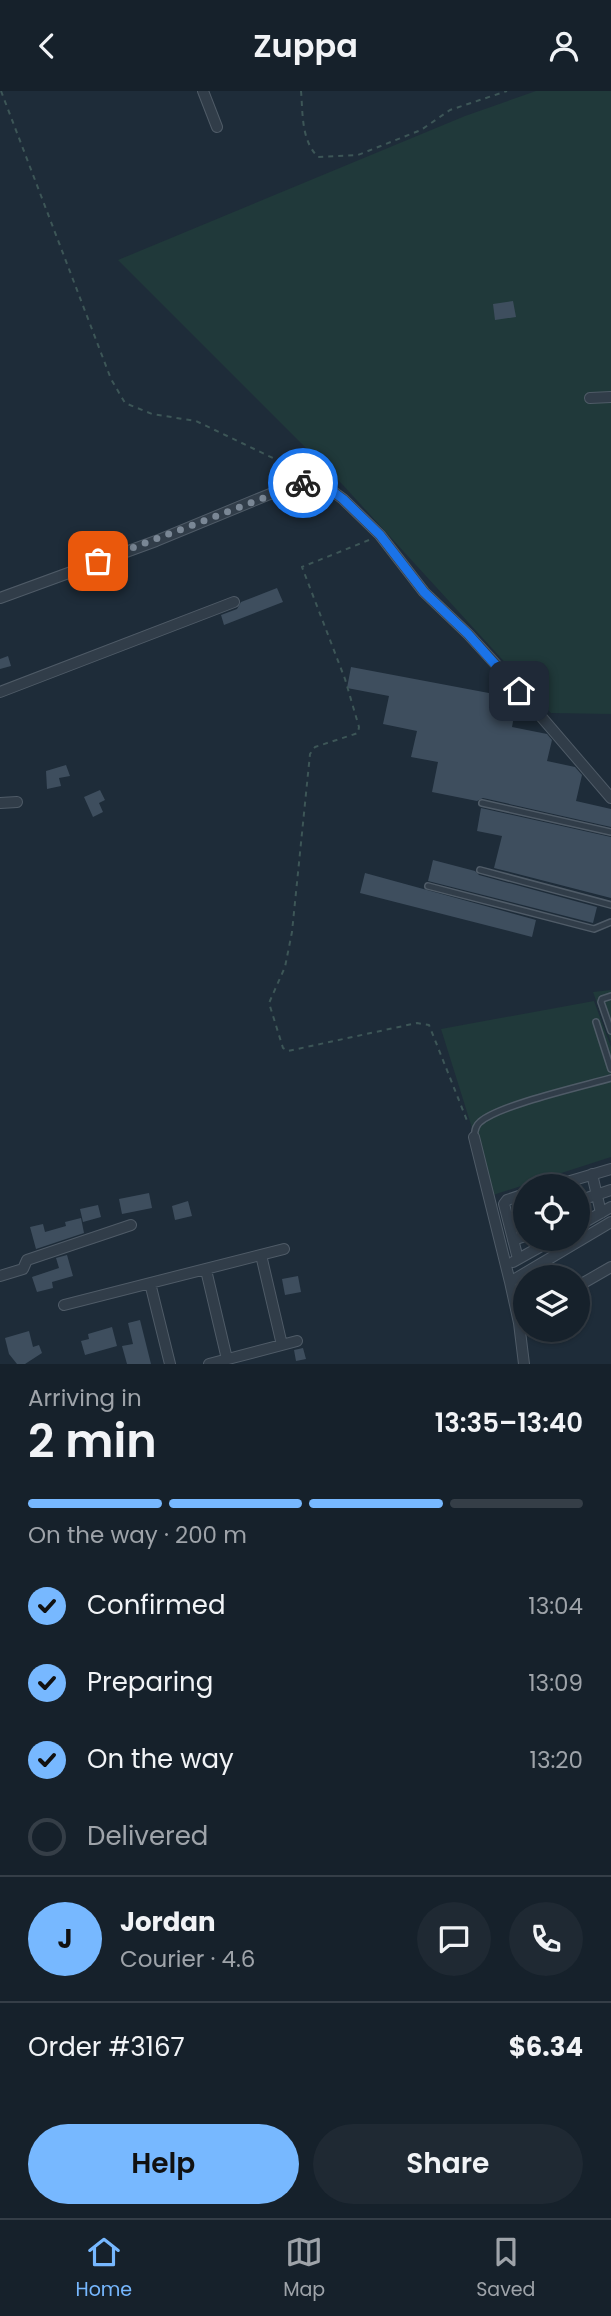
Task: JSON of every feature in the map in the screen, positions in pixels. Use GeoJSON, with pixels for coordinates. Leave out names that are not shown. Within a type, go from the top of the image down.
{"type":"FeatureCollection","features":[{"type":"Feature","properties":{"kind":"street"},"geometry":{"type":"LineString","coordinates":[[203,91],[217,127]]}},
{"type":"Feature","properties":{"kind":"street"},"geometry":{"type":"LineString","coordinates":[[590,398],[611,397]]}},
{"type":"Feature","properties":{"kind":"street"},"geometry":{"type":"LineString","coordinates":[[0,597],[156,541],[270,494],[316,479],[343,499],[380,535],[424,592],[502,671],[611,798]]}},
{"type":"Feature","properties":{"kind":"street"},"geometry":{"type":"LineString","coordinates":[[0,692],[234,602]]}},
{"type":"Feature","properties":{"kind":"street"},"geometry":{"type":"LineString","coordinates":[[0,803],[18,801]]}},
{"type":"Feature","properties":{"kind":"street"},"geometry":{"type":"LineString","coordinates":[[474,1137],[513,1292]]}},
{"type":"Feature","properties":{"kind":"street"},"geometry":{"type":"LineString","coordinates":[[601,1213],[592,1174],[611,1169]]}},
{"type":"Feature","properties":{"kind":"street"},"geometry":{"type":"LineString","coordinates":[[590,1197],[611,1190]]}},
{"type":"Feature","properties":{"kind":"street"},"geometry":{"type":"LineString","coordinates":[[513,1199],[505,1202],[513,1240]]}},
{"type":"Feature","properties":{"kind":"street"},"geometry":{"type":"LineString","coordinates":[[590,1218],[611,1207]]}},
{"type":"Feature","properties":{"kind":"street"},"geometry":{"type":"LineString","coordinates":[[508,1220],[513,1219]]}},
{"type":"Feature","properties":{"kind":"street"},"geometry":{"type":"LineString","coordinates":[[510,1282],[611,1222]]}},
{"type":"Feature","properties":{"kind":"street"},"geometry":{"type":"LineString","coordinates":[[0,1276],[23,1269],[27,1260],[108,1235],[131,1225]]}},
{"type":"Feature","properties":{"kind":"street"},"geometry":{"type":"LineString","coordinates":[[590,1228],[594,1231]]}},
{"type":"Feature","properties":{"kind":"street"},"geometry":{"type":"LineString","coordinates":[[64,1305],[284,1249]]}},
{"type":"Feature","properties":{"kind":"street"},"geometry":{"type":"LineString","coordinates":[[516,1251],[518,1259]]}},
{"type":"Feature","properties":{"kind":"street"},"geometry":{"type":"LineString","coordinates":[[507,1266],[532,1251]]}},
{"type":"Feature","properties":{"kind":"street"},"geometry":{"type":"LineString","coordinates":[[541,1251],[546,1260]]}},
{"type":"Feature","properties":{"kind":"street"},"geometry":{"type":"LineString","coordinates":[[261,1255],[282,1345]]}},
{"type":"Feature","properties":{"kind":"street"},"geometry":{"type":"LineString","coordinates":[[590,1279],[611,1267]]}},
{"type":"Feature","properties":{"kind":"street"},"geometry":{"type":"LineString","coordinates":[[206,1270],[228,1359]]}},
{"type":"Feature","properties":{"kind":"street"},"geometry":{"type":"LineString","coordinates":[[150,1283],[170,1364]]}},
{"type":"Feature","properties":{"kind":"street"},"geometry":{"type":"LineString","coordinates":[[209,1364],[297,1341]]}},
{"type":"Feature","properties":{"kind":"street"},"geometry":{"type":"LineString","coordinates":[[523,1342],[524,1364]]}},
{"type":"Feature","properties":{"kind":"lane"},"geometry":{"type":"LineString","coordinates":[[482,803],[611,832]]}},
{"type":"Feature","properties":{"kind":"lane"},"geometry":{"type":"LineString","coordinates":[[480,870],[611,905]]}},
{"type":"Feature","properties":{"kind":"lane"},"geometry":{"type":"LineString","coordinates":[[428,886],[594,929],[611,922]]}},
{"type":"Feature","properties":{"kind":"lane"},"geometry":{"type":"LineString","coordinates":[[611,996],[601,1002],[611,1031]]}},
{"type":"Feature","properties":{"kind":"lane"},"geometry":{"type":"LineString","coordinates":[[596,1022],[611,1069]]}},
{"type":"Feature","properties":{"kind":"lane"},"geometry":{"type":"LineString","coordinates":[[474,1137],[476,1127],[490,1115],[558,1092],[611,1078]]}},
{"type":"Feature","properties":{"kind":"path"},"geometry":{"type":"LineString","coordinates":[[1,91],[111,379],[125,403],[152,414],[196,421],[316,479]]}},
{"type":"Feature","properties":{"kind":"path"},"geometry":{"type":"LineString","coordinates":[[301,91],[306,138],[310,149],[318,157],[333,158],[358,155],[421,130],[450,110],[508,91]]}},
{"type":"Feature","properties":{"kind":"path"},"geometry":{"type":"LineString","coordinates":[[380,535],[302,567],[345,679],[359,727],[358,733],[315,747],[310,754],[292,932],[285,967],[269,1003],[283,1048],[288,1051],[417,1023],[429,1025],[474,1137]]}},
{"type":"Feature","properties":{"kind":"green space"},"geometry":{"type":"Polygon","coordinates":[[[536,91],[611,91],[611,714],[551,713],[342,484],[118,260],[465,116],[536,91]]]}},
{"type":"Feature","properties":{"kind":"green space"},"geometry":{"type":"Polygon","coordinates":[[[611,990],[611,1042],[593,992],[611,990]]]}},
{"type":"Feature","properties":{"kind":"green space"},"geometry":{"type":"Polygon","coordinates":[[[594,1001],[611,1047],[611,1157],[558,1174],[513,1174],[513,1189],[493,1195],[441,1029],[594,1001]]]}},
{"type":"Feature","properties":{"kind":"building"},"geometry":{"type":"Polygon","coordinates":[[[513,301],[516,317],[495,320],[493,304],[513,301]]]}},
{"type":"Feature","properties":{"kind":"building"},"geometry":{"type":"Polygon","coordinates":[[[277,588],[283,602],[224,625],[221,615],[237,609],[241,602],[277,588]]]}},
{"type":"Feature","properties":{"kind":"building"},"geometry":{"type":"Polygon","coordinates":[[[8,656],[11,666],[0,669],[0,659],[8,656]]]}},
{"type":"Feature","properties":{"kind":"building"},"geometry":{"type":"Polygon","coordinates":[[[351,667],[515,698],[517,700],[512,727],[547,734],[552,740],[547,761],[575,767],[582,775],[576,801],[611,809],[611,827],[483,798],[477,801],[432,792],[438,762],[411,757],[417,731],[383,724],[389,696],[347,688],[351,667]]]}},
{"type":"Feature","properties":{"kind":"building"},"geometry":{"type":"Polygon","coordinates":[[[66,765],[70,776],[59,778],[61,786],[47,789],[46,771],[66,765]]]}},
{"type":"Feature","properties":{"kind":"building"},"geometry":{"type":"Polygon","coordinates":[[[100,790],[105,800],[99,803],[103,812],[93,817],[84,797],[100,790]]]}},
{"type":"Feature","properties":{"kind":"building"},"geometry":{"type":"Polygon","coordinates":[[[481,808],[611,837],[611,898],[494,868],[502,836],[477,831],[481,808]]]}},
{"type":"Feature","properties":{"kind":"building"},"geometry":{"type":"Polygon","coordinates":[[[433,860],[597,907],[593,923],[428,881],[433,860]]]}},
{"type":"Feature","properties":{"kind":"building"},"geometry":{"type":"Polygon","coordinates":[[[365,873],[536,920],[532,937],[360,893],[365,873]]]}},
{"type":"Feature","properties":{"kind":"building"},"geometry":{"type":"Polygon","coordinates":[[[149,1193],[152,1208],[122,1214],[119,1199],[149,1193]]]}},
{"type":"Feature","properties":{"kind":"building"},"geometry":{"type":"Polygon","coordinates":[[[188,1201],[192,1216],[175,1220],[172,1206],[188,1201]]]}},
{"type":"Feature","properties":{"kind":"building"},"geometry":{"type":"Polygon","coordinates":[[[98,1205],[101,1217],[83,1222],[80,1209],[98,1205]]]}},
{"type":"Feature","properties":{"kind":"building"},"geometry":{"type":"Polygon","coordinates":[[[81,1218],[84,1233],[36,1249],[30,1227],[43,1224],[45,1232],[81,1218]]]}},
{"type":"Feature","properties":{"kind":"building"},"geometry":{"type":"Polygon","coordinates":[[[67,1255],[73,1276],[52,1282],[53,1288],[37,1292],[32,1277],[59,1268],[56,1258],[67,1255]]]}},
{"type":"Feature","properties":{"kind":"building"},"geometry":{"type":"Polygon","coordinates":[[[298,1276],[301,1292],[285,1295],[282,1279],[298,1276]]]}},
{"type":"Feature","properties":{"kind":"building"},"geometry":{"type":"Polygon","coordinates":[[[140,1320],[151,1364],[127,1364],[122,1346],[133,1344],[128,1323],[140,1320]]]}},
{"type":"Feature","properties":{"kind":"building"},"geometry":{"type":"Polygon","coordinates":[[[112,1327],[117,1346],[85,1355],[81,1341],[89,1339],[88,1334],[112,1327]]]}},
{"type":"Feature","properties":{"kind":"building"},"geometry":{"type":"Polygon","coordinates":[[[29,1331],[33,1347],[39,1345],[42,1353],[25,1364],[17,1364],[9,1354],[5,1338],[29,1331]]]}},
{"type":"Feature","properties":{"kind":"building"},"geometry":{"type":"Polygon","coordinates":[[[303,1348],[306,1359],[296,1361],[294,1350],[303,1348]]]}},
{"type":"Feature","properties":{"kind":"way so far"},"geometry":{"type":"LineString","coordinates":[[98,561],[303,483]]}},
{"type":"Feature","properties":{"kind":"route"},"geometry":{"type":"LineString","coordinates":[[303,483],[316,479],[343,499],[380,535],[424,592],[468,634],[519,691]]}}]}
